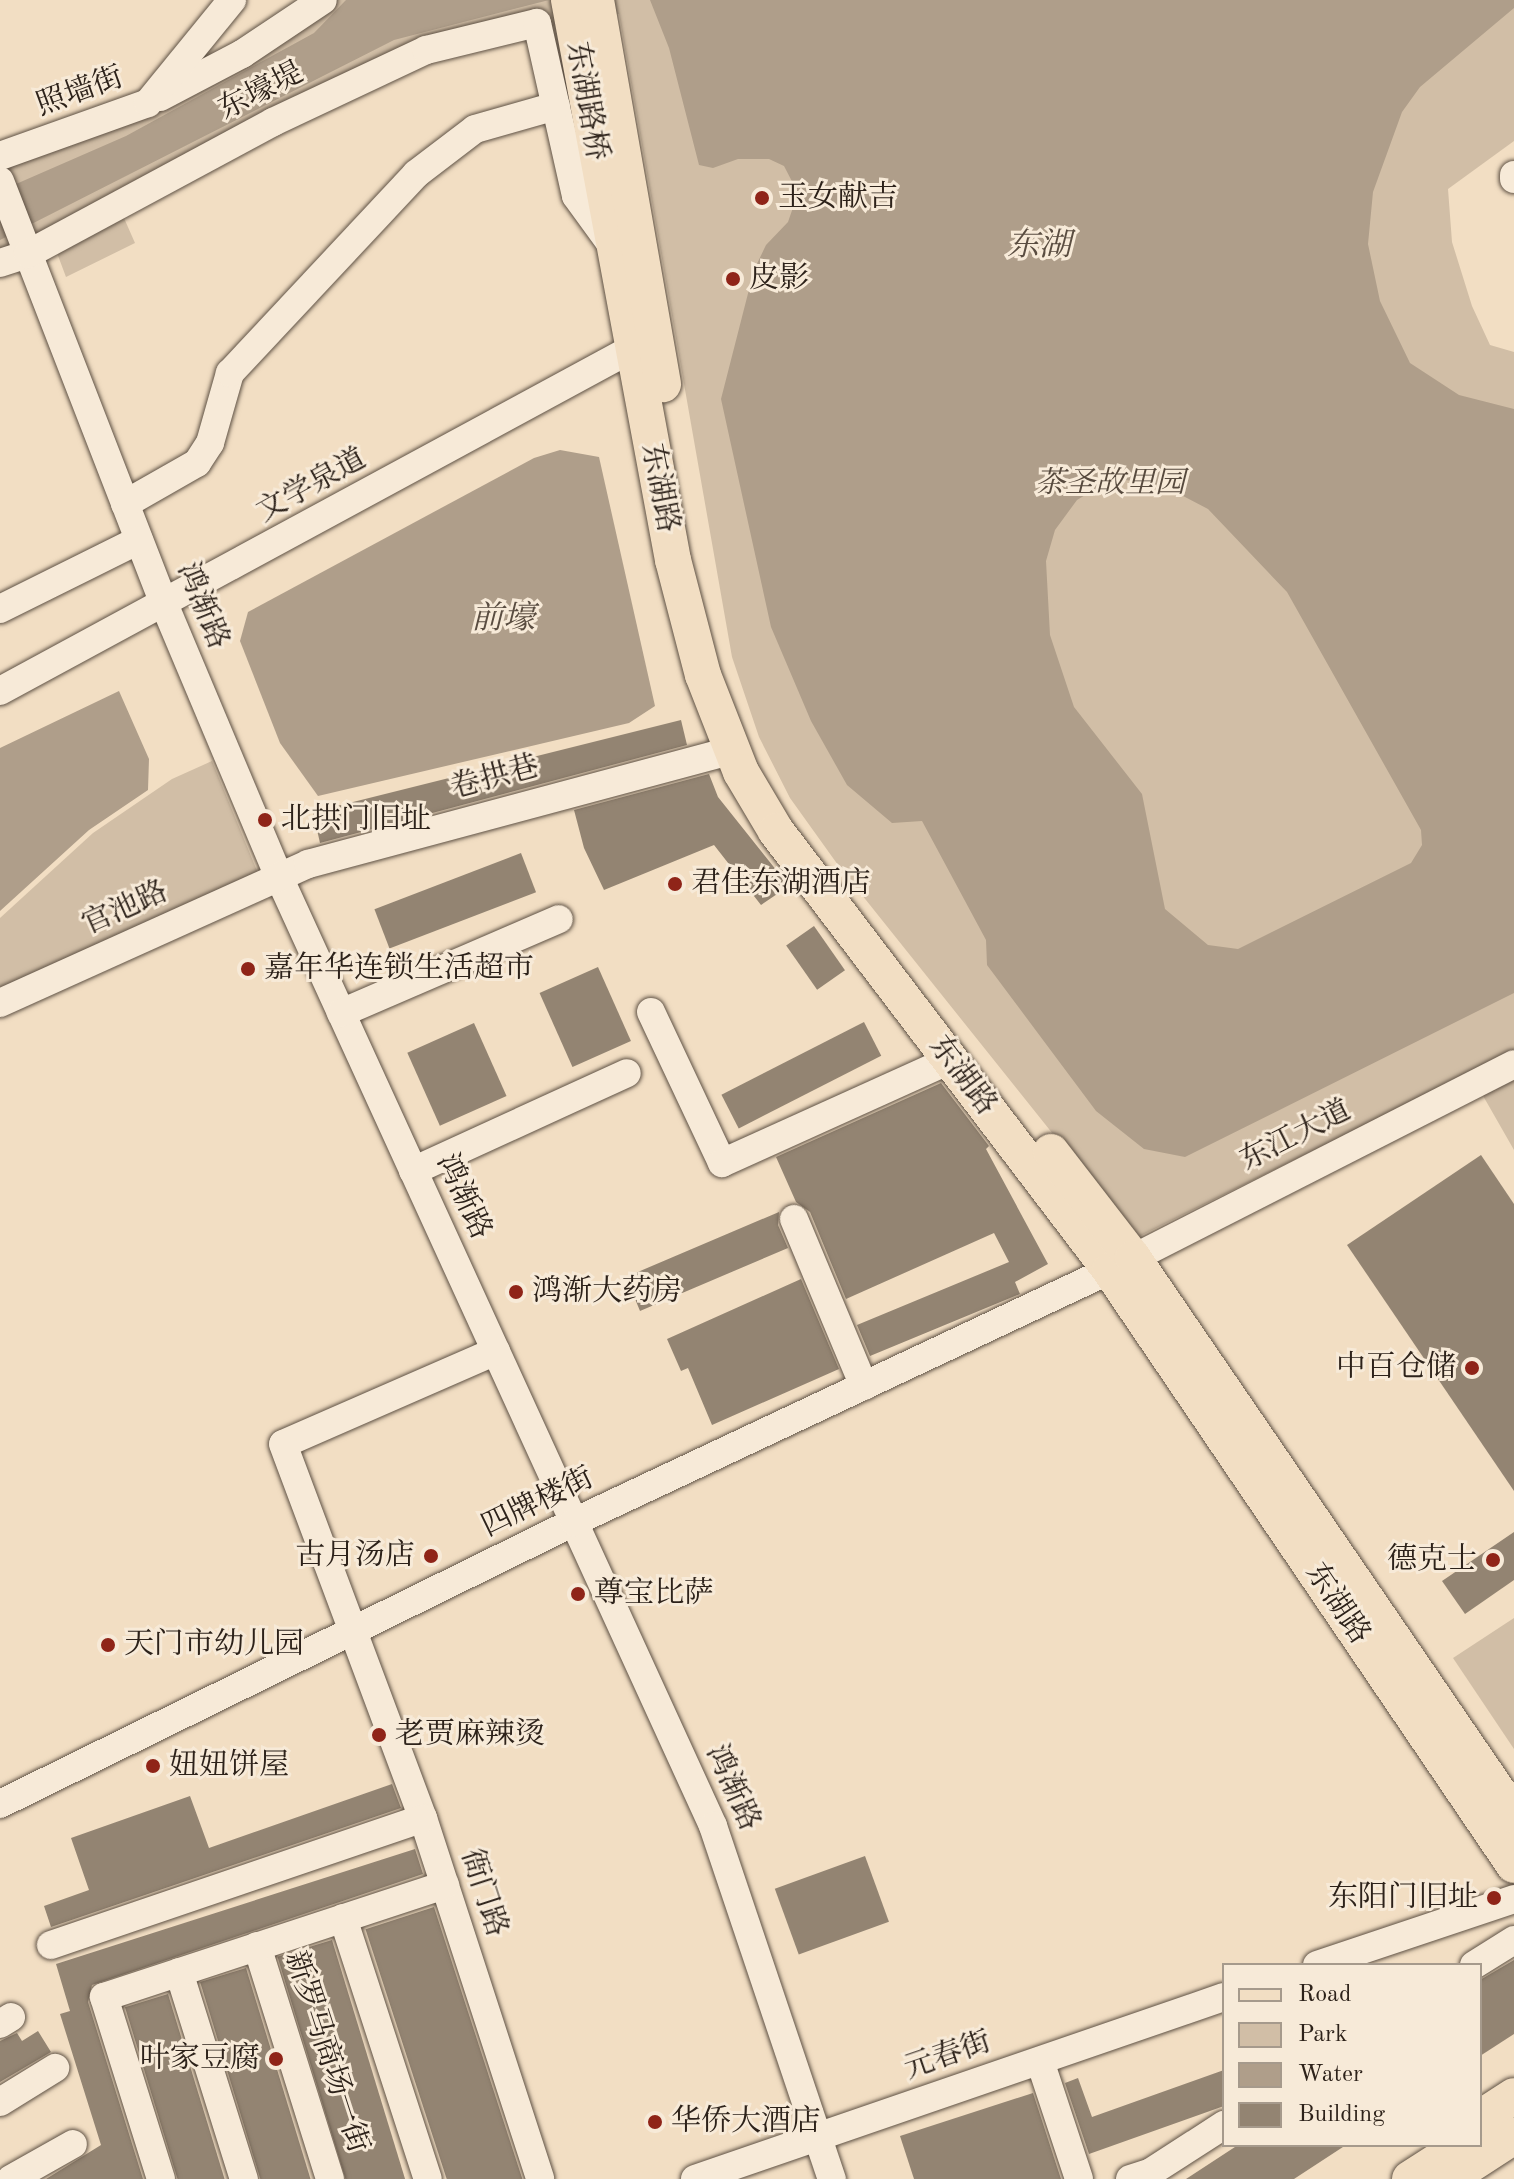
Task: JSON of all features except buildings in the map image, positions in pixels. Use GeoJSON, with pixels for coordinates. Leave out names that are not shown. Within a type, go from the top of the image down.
{"type":"FeatureCollection","features":[{"type":"Feature","properties":{"kind":"main road","name":"东湖路桥"},"geometry":{"type":"LineString","coordinates":[[569,0],[617,200]]}},
{"type":"Feature","properties":{"kind":"main road","name":"东湖路桥"},"geometry":{"type":"LineString","coordinates":[[596,0],[617,200]]}},
{"type":"Feature","properties":{"kind":"main road","name":"东湖路"},"geometry":{"type":"LineString","coordinates":[[617,200],[611,244],[644,343],[699,585],[733,702],[759,764],[794,819],[1121,1264],[1514,1815]]}},
{"type":"Feature","properties":{"kind":"main road","name":"东湖路"},"geometry":{"type":"LineString","coordinates":[[617,200],[644,343],[683,599],[731,751],[776,831],[950,1060],[1121,1264],[1514,1865]]}},
{"type":"Feature","properties":{"kind":"main road"},"geometry":{"type":"LineString","coordinates":[[1482,2117],[1514,2096]]}},
{"type":"Feature","properties":{"kind":"main road"},"geometry":{"type":"LineString","coordinates":[[1482,2133],[1514,2112]]}},
{"type":"Feature","properties":{"kind":"main road"},"geometry":{"type":"LineString","coordinates":[[1448,2179],[1514,2136]]}},
{"type":"Feature","properties":{"kind":"main road"},"geometry":{"type":"LineString","coordinates":[[1386,2179],[1436,2147]]}},
{"type":"Feature","properties":{"kind":"main road"},"geometry":{"type":"LineString","coordinates":[[1410,2179],[1460,2147]]}},
{"type":"Feature","properties":{"kind":"street","name":"照墙街"},"geometry":{"type":"LineString","coordinates":[[0,156],[148,103],[232,0]]}},
{"type":"Feature","properties":{"kind":"street"},"geometry":{"type":"LineString","coordinates":[[148,103],[242,54],[323,0]]}},
{"type":"Feature","properties":{"kind":"street","name":"东壕堤"},"geometry":{"type":"LineString","coordinates":[[0,263],[273,122],[426,50],[537,23],[556,106]]}},
{"type":"Feature","properties":{"kind":"street"},"geometry":{"type":"LineString","coordinates":[[125,504],[197,463],[210,443],[230,373],[416,174],[475,129],[556,106],[576,196],[611,244]]}},
{"type":"Feature","properties":{"kind":"street","name":"鸿渐路"},"geometry":{"type":"LineString","coordinates":[[0,181],[165,606],[279,877],[717,1837],[832,2179]]}},
{"type":"Feature","properties":{"kind":"street","name":"文学泉道"},"geometry":{"type":"LineString","coordinates":[[0,691],[165,606],[644,343]]}},
{"type":"Feature","properties":{"kind":"street"},"geometry":{"type":"LineString","coordinates":[[0,609],[139,540]]}},
{"type":"Feature","properties":{"kind":"street","name":"卷拱巷"},"geometry":{"type":"LineString","coordinates":[[279,877],[324,859],[731,751]]}},
{"type":"Feature","properties":{"kind":"street","name":"官池路"},"geometry":{"type":"LineString","coordinates":[[0,1003],[279,877]]}},
{"type":"Feature","properties":{"kind":"street"},"geometry":{"type":"LineString","coordinates":[[341,1013],[559,919]]}},
{"type":"Feature","properties":{"kind":"street"},"geometry":{"type":"LineString","coordinates":[[651,1012],[722,1163],[950,1060]]}},
{"type":"Feature","properties":{"kind":"street","name":"东江大道"},"geometry":{"type":"LineString","coordinates":[[1121,1264],[1514,1064]]}},
{"type":"Feature","properties":{"kind":"street"},"geometry":{"type":"LineString","coordinates":[[413,1171],[627,1073]]}},
{"type":"Feature","properties":{"kind":"street"},"geometry":{"type":"LineString","coordinates":[[794,1219],[864,1386]]}},
{"type":"Feature","properties":{"kind":"street","name":"四牌楼街"},"geometry":{"type":"LineString","coordinates":[[0,1804],[574,1522],[1121,1264]]}},
{"type":"Feature","properties":{"kind":"street","name":"衙门路"},"geometry":{"type":"LineString","coordinates":[[496,1351],[283,1444],[423,1818],[540,2179]]}},
{"type":"Feature","properties":{"kind":"street"},"geometry":{"type":"LineString","coordinates":[[51,1945],[423,1818]]}},
{"type":"Feature","properties":{"kind":"street"},"geometry":{"type":"LineString","coordinates":[[161,2179],[104,1997],[445,1885]]}},
{"type":"Feature","properties":{"kind":"street"},"geometry":{"type":"LineString","coordinates":[[1330,1963],[1361,1958],[1514,1899]]}},
{"type":"Feature","properties":{"kind":"street"},"geometry":{"type":"LineString","coordinates":[[343,1918],[428,2179]]}},
{"type":"Feature","properties":{"kind":"street"},"geometry":{"type":"LineString","coordinates":[[1477,1963],[1514,1940]]}},
{"type":"Feature","properties":{"kind":"street","name":"新罗马商场一街"},"geometry":{"type":"LineString","coordinates":[[257,1946],[330,2179]]}},
{"type":"Feature","properties":{"kind":"street"},"geometry":{"type":"LineString","coordinates":[[179,1972],[244,2179]]}},
{"type":"Feature","properties":{"kind":"street","name":"元春街"},"geometry":{"type":"LineString","coordinates":[[695,2179],[1222,1998]]}},
{"type":"Feature","properties":{"kind":"street"},"geometry":{"type":"LineString","coordinates":[[1040,2061],[1079,2179]]}},
{"type":"Feature","properties":{"kind":"street"},"geometry":{"type":"LineString","coordinates":[[0,2102],[55,2068]]}},
{"type":"Feature","properties":{"kind":"street"},"geometry":{"type":"LineString","coordinates":[[1145,2177],[1222,2126]]}},
{"type":"Feature","properties":{"kind":"street"},"geometry":{"type":"LineString","coordinates":[[11,2179],[73,2144]]}},
{"type":"Feature","properties":{"kind":"green space","name":"东湖"},"geometry":{"type":"Polygon","coordinates":[[[319,0],[1514,0],[1514,141],[1448,189],[1452,242],[1472,306],[1490,345],[1514,352],[1514,1150],[1470,1073],[1136,1238],[838,865],[790,798],[759,737],[732,657],[619,14],[437,47],[120,209],[135,243],[66,277],[57,253],[0,270],[0,152],[148,101],[319,0]]]}},
{"type":"Feature","properties":{"kind":"green space"},"geometry":{"type":"Polygon","coordinates":[[[212,761],[260,878],[0,995],[0,918],[93,833],[172,779],[212,761]]]}},
{"type":"Feature","properties":{"kind":"green space"},"geometry":{"type":"Polygon","coordinates":[[[1514,1618],[1514,1749],[1453,1658],[1514,1618]]]}},
{"type":"Feature","properties":{"kind":"water"},"geometry":{"type":"Polygon","coordinates":[[[346,0],[549,0],[394,40],[0,240],[0,191],[126,136],[314,33],[346,0]]]}},
{"type":"Feature","properties":{"kind":"water","name":"东湖"},"geometry":{"type":"Polygon","coordinates":[[[650,0],[1514,0],[1514,8],[1420,87],[1402,112],[1373,192],[1368,244],[1380,301],[1410,363],[1459,395],[1514,409],[1514,993],[1185,1157],[1144,1149],[1096,1111],[987,965],[986,940],[922,821],[892,823],[847,785],[811,721],[771,627],[721,399],[754,270],[766,245],[788,222],[798,193],[784,166],[769,159],[738,159],[713,168],[699,165],[669,48],[650,0]],[[1126,480],[1100,486],[1077,500],[1055,530],[1046,561],[1050,635],[1074,707],[1142,794],[1165,909],[1208,945],[1238,949],[1411,863],[1422,845],[1421,830],[1287,592],[1208,509],[1164,486],[1126,480]]]}},
{"type":"Feature","properties":{"kind":"water","name":"前壕"},"geometry":{"type":"Polygon","coordinates":[[[560,450],[599,457],[655,706],[629,723],[318,796],[280,743],[240,641],[248,612],[534,458],[560,450]]]}},
{"type":"Feature","properties":{"kind":"water"},"geometry":{"type":"Polygon","coordinates":[[[119,691],[149,759],[148,790],[89,830],[0,911],[0,748],[119,691]]]}},
{"type":"Feature","properties":{"kind":"place","name":"玉女献吉"},"geometry":{"type":"Point","coordinates":[762,198]}},
{"type":"Feature","properties":{"kind":"place","name":"皮影"},"geometry":{"type":"Point","coordinates":[733,279]}},
{"type":"Feature","properties":{"kind":"place","name":"北拱门旧址"},"geometry":{"type":"Point","coordinates":[265,820]}},
{"type":"Feature","properties":{"kind":"place","name":"君佳东湖酒店"},"geometry":{"type":"Point","coordinates":[675,884]}},
{"type":"Feature","properties":{"kind":"place","name":"嘉年华连锁生活超市"},"geometry":{"type":"Point","coordinates":[248,969]}},
{"type":"Feature","properties":{"kind":"place","name":"鸿渐大药房"},"geometry":{"type":"Point","coordinates":[516,1292]}},
{"type":"Feature","properties":{"kind":"place","name":"中百仓储"},"geometry":{"type":"Point","coordinates":[1472,1368]}},
{"type":"Feature","properties":{"kind":"place","name":"古月汤店"},"geometry":{"type":"Point","coordinates":[431,1556]}},
{"type":"Feature","properties":{"kind":"place","name":"德克士"},"geometry":{"type":"Point","coordinates":[1493,1560]}},
{"type":"Feature","properties":{"kind":"place","name":"尊宝比萨"},"geometry":{"type":"Point","coordinates":[578,1594]}},
{"type":"Feature","properties":{"kind":"place","name":"天门市幼儿园"},"geometry":{"type":"Point","coordinates":[108,1645]}},
{"type":"Feature","properties":{"kind":"place","name":"老贾麻辣烫"},"geometry":{"type":"Point","coordinates":[379,1735]}},
{"type":"Feature","properties":{"kind":"place","name":"妞妞饼屋"},"geometry":{"type":"Point","coordinates":[153,1766]}},
{"type":"Feature","properties":{"kind":"place","name":"东阳门旧址"},"geometry":{"type":"Point","coordinates":[1494,1898]}},
{"type":"Feature","properties":{"kind":"place","name":"叶家豆腐"},"geometry":{"type":"Point","coordinates":[276,2059]}},
{"type":"Feature","properties":{"kind":"place","name":"华侨大酒店"},"geometry":{"type":"Point","coordinates":[655,2122]}},
{"type":"Feature","properties":{"kind":"park label","name":"茶圣故里园"},"geometry":{"type":"Point","coordinates":[1110,484]}}]}
